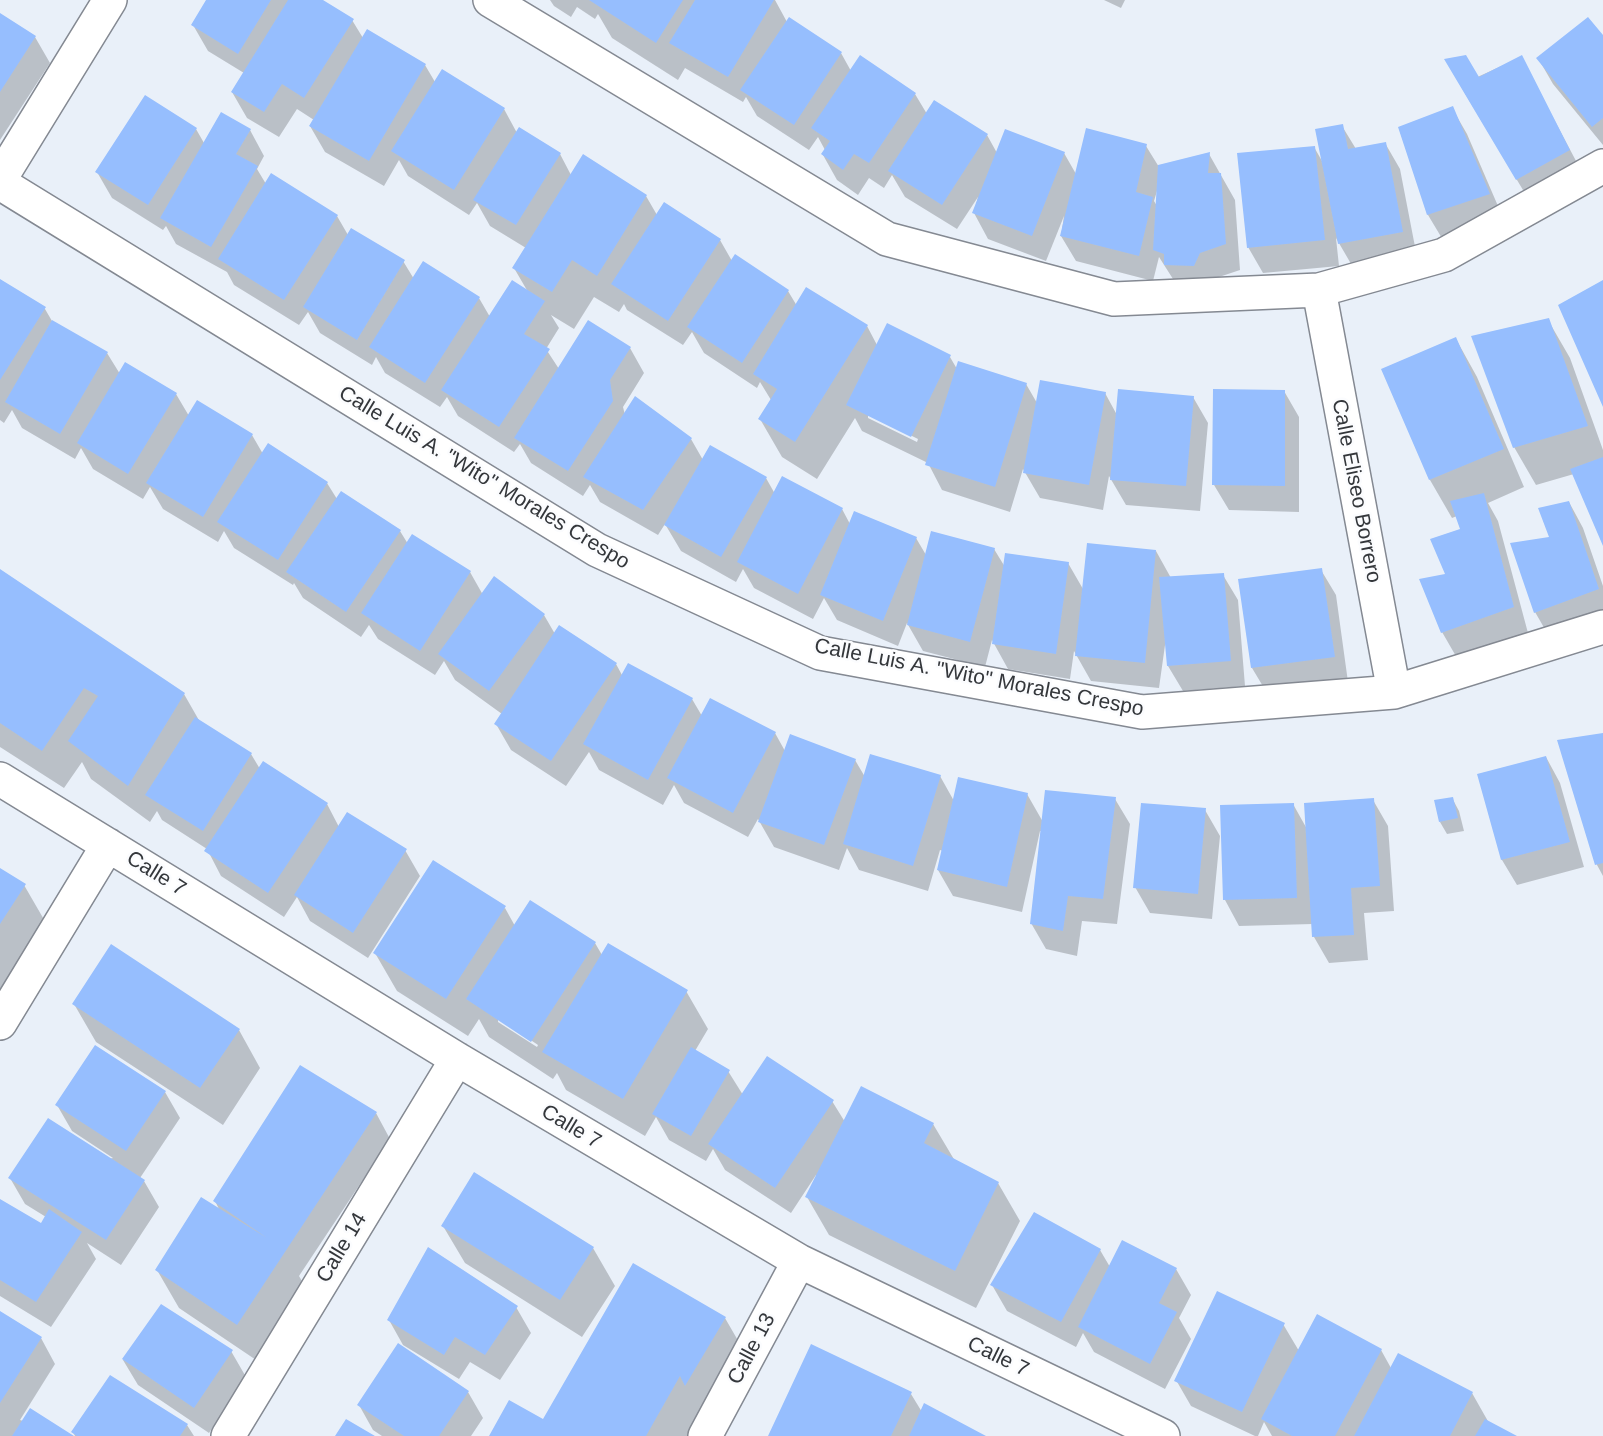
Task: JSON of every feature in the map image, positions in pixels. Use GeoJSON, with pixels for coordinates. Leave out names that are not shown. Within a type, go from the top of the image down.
{"type":"FeatureCollection","features":[{"type":"Feature","properties":{"kind":"street"},"geometry":{"type":"LineString","coordinates":[[0,181],[110,0]]}},
{"type":"Feature","properties":{"kind":"street"},"geometry":{"type":"LineString","coordinates":[[490,0],[887,239],[1114,299],[1319,290],[1444,255],[1603,165]]}},
{"type":"Feature","properties":{"kind":"street","name":"Calle Luis A. \"Wito\" Morales Crespo"},"geometry":{"type":"LineString","coordinates":[[0,181],[597,550],[820,653],[1142,711],[1394,692],[1603,627]]}},
{"type":"Feature","properties":{"kind":"street","name":"Calle Eliseo Borrero"},"geometry":{"type":"LineString","coordinates":[[1319,290],[1394,692]]}},
{"type":"Feature","properties":{"kind":"street","name":"Calle 7"},"geometry":{"type":"LineString","coordinates":[[0,779],[457,1059],[799,1261],[1151,1433]]}},
{"type":"Feature","properties":{"kind":"street"},"geometry":{"type":"LineString","coordinates":[[0,1023],[108,845]]}},
{"type":"Feature","properties":{"kind":"street","name":"Calle 14"},"geometry":{"type":"LineString","coordinates":[[228,1436],[457,1059]]}},
{"type":"Feature","properties":{"kind":"street","name":"Calle 13"},"geometry":{"type":"LineString","coordinates":[[705,1436],[799,1261]]}},
{"type":"Feature","properties":{"kind":"building"},"geometry":{"type":"Polygon","coordinates":[[[206,0],[271,0],[238,54],[191,25],[206,0]]]}},
{"type":"Feature","properties":{"kind":"building"},"geometry":{"type":"Polygon","coordinates":[[[288,0],[323,0],[354,19],[304,98],[282,84],[264,112],[231,92],[288,0]]]}},
{"type":"Feature","properties":{"kind":"building"},"geometry":{"type":"Polygon","coordinates":[[[589,0],[683,0],[656,43],[589,0]]]}},
{"type":"Feature","properties":{"kind":"building"},"geometry":{"type":"Polygon","coordinates":[[[695,0],[774,0],[728,77],[669,43],[695,0]]]}},
{"type":"Feature","properties":{"kind":"building"},"geometry":{"type":"Polygon","coordinates":[[[0,13],[36,36],[0,92],[0,13]]]}},
{"type":"Feature","properties":{"kind":"building"},"geometry":{"type":"Polygon","coordinates":[[[789,17],[842,52],[794,125],[740,90],[789,17]]]}},
{"type":"Feature","properties":{"kind":"building"},"geometry":{"type":"Polygon","coordinates":[[[1588,17],[1603,35],[1603,118],[1592,127],[1536,58],[1588,17]]]}},
{"type":"Feature","properties":{"kind":"building"},"geometry":{"type":"Polygon","coordinates":[[[367,29],[426,64],[369,161],[309,126],[367,29]]]}},
{"type":"Feature","properties":{"kind":"building"},"geometry":{"type":"Polygon","coordinates":[[[860,55],[916,93],[869,163],[854,154],[843,170],[821,154],[830,141],[811,128],[860,55]]]}},
{"type":"Feature","properties":{"kind":"building"},"geometry":{"type":"Polygon","coordinates":[[[1466,55],[1479,77],[1522,55],[1570,150],[1516,180],[1444,59],[1466,55]]]}},
{"type":"Feature","properties":{"kind":"building"},"geometry":{"type":"Polygon","coordinates":[[[442,69],[505,108],[454,190],[391,151],[442,69]]]}},
{"type":"Feature","properties":{"kind":"building"},"geometry":{"type":"Polygon","coordinates":[[[145,95],[197,128],[148,205],[95,172],[145,95]]]}},
{"type":"Feature","properties":{"kind":"building"},"geometry":{"type":"Polygon","coordinates":[[[934,100],[988,134],[942,205],[888,171],[934,100]]]}},
{"type":"Feature","properties":{"kind":"building"},"geometry":{"type":"Polygon","coordinates":[[[1453,106],[1490,194],[1427,215],[1398,127],[1453,106]]]}},
{"type":"Feature","properties":{"kind":"building"},"geometry":{"type":"Polygon","coordinates":[[[221,112],[251,129],[236,154],[258,166],[211,247],[160,218],[221,112]]]}},
{"type":"Feature","properties":{"kind":"building"},"geometry":{"type":"Polygon","coordinates":[[[1343,124],[1348,149],[1386,142],[1403,232],[1338,244],[1315,129],[1343,124]]]}},
{"type":"Feature","properties":{"kind":"building"},"geometry":{"type":"Polygon","coordinates":[[[519,127],[561,153],[516,225],[473,200],[519,127]]]}},
{"type":"Feature","properties":{"kind":"building"},"geometry":{"type":"Polygon","coordinates":[[[1086,128],[1147,144],[1136,192],[1153,197],[1139,256],[1060,236],[1086,128]]]}},
{"type":"Feature","properties":{"kind":"building"},"geometry":{"type":"Polygon","coordinates":[[[1005,129],[1065,152],[1032,236],[972,213],[1005,129]]]}},
{"type":"Feature","properties":{"kind":"building"},"geometry":{"type":"Polygon","coordinates":[[[1315,146],[1325,240],[1247,248],[1237,153],[1315,146]]]}},
{"type":"Feature","properties":{"kind":"building"},"geometry":{"type":"Polygon","coordinates":[[[1210,152],[1208,173],[1221,173],[1226,244],[1200,253],[1194,266],[1164,265],[1164,254],[1153,250],[1158,165],[1210,152]]]}},
{"type":"Feature","properties":{"kind":"building"},"geometry":{"type":"Polygon","coordinates":[[[583,154],[647,195],[597,276],[572,260],[552,292],[512,268],[583,154]]]}},
{"type":"Feature","properties":{"kind":"building"},"geometry":{"type":"Polygon","coordinates":[[[271,173],[338,215],[284,300],[218,259],[271,173]]]}},
{"type":"Feature","properties":{"kind":"building"},"geometry":{"type":"Polygon","coordinates":[[[664,202],[721,239],[668,321],[611,284],[664,202]]]}},
{"type":"Feature","properties":{"kind":"building"},"geometry":{"type":"Polygon","coordinates":[[[351,228],[405,260],[357,340],[303,307],[351,228]]]}},
{"type":"Feature","properties":{"kind":"building"},"geometry":{"type":"Polygon","coordinates":[[[735,254],[789,290],[742,363],[687,327],[735,254]]]}},
{"type":"Feature","properties":{"kind":"building"},"geometry":{"type":"Polygon","coordinates":[[[423,261],[480,297],[425,383],[369,347],[423,261]]]}},
{"type":"Feature","properties":{"kind":"building"},"geometry":{"type":"Polygon","coordinates":[[[0,279],[46,307],[0,380],[0,279]]]}},
{"type":"Feature","properties":{"kind":"building"},"geometry":{"type":"Polygon","coordinates":[[[512,280],[545,301],[524,334],[550,349],[499,427],[441,390],[512,280]]]}},
{"type":"Feature","properties":{"kind":"building"},"geometry":{"type":"Polygon","coordinates":[[[1603,280],[1603,407],[1558,305],[1603,280]]]}},
{"type":"Feature","properties":{"kind":"building"},"geometry":{"type":"Polygon","coordinates":[[[806,287],[868,325],[795,442],[758,419],[777,389],[753,374],[806,287]]]}},
{"type":"Feature","properties":{"kind":"building"},"geometry":{"type":"Polygon","coordinates":[[[1549,318],[1588,426],[1513,448],[1471,336],[1549,318]]]}},
{"type":"Feature","properties":{"kind":"building"},"geometry":{"type":"Polygon","coordinates":[[[52,320],[108,352],[60,434],[5,402],[52,320]]]}},
{"type":"Feature","properties":{"kind":"building"},"geometry":{"type":"Polygon","coordinates":[[[588,320],[631,347],[610,380],[613,401],[568,471],[514,438],[588,320]]]}},
{"type":"Feature","properties":{"kind":"building"},"geometry":{"type":"Polygon","coordinates":[[[887,323],[951,355],[911,437],[846,405],[887,323]]]}},
{"type":"Feature","properties":{"kind":"building"},"geometry":{"type":"Polygon","coordinates":[[[1456,337],[1504,449],[1429,480],[1381,369],[1456,337]]]}},
{"type":"Feature","properties":{"kind":"building"},"geometry":{"type":"Polygon","coordinates":[[[958,361],[1027,383],[995,487],[925,465],[958,361]]]}},
{"type":"Feature","properties":{"kind":"building"},"geometry":{"type":"Polygon","coordinates":[[[125,362],[177,393],[128,474],[77,443],[125,362]]]}},
{"type":"Feature","properties":{"kind":"building"},"geometry":{"type":"Polygon","coordinates":[[[1040,380],[1106,392],[1089,485],[1023,473],[1040,380]]]}},
{"type":"Feature","properties":{"kind":"building"},"geometry":{"type":"Polygon","coordinates":[[[1118,389],[1194,396],[1186,486],[1110,480],[1118,389]]]}},
{"type":"Feature","properties":{"kind":"building"},"geometry":{"type":"Polygon","coordinates":[[[1213,389],[1285,390],[1285,486],[1212,485],[1213,389]]]}},
{"type":"Feature","properties":{"kind":"building"},"geometry":{"type":"Polygon","coordinates":[[[635,396],[692,438],[643,510],[583,477],[635,396]]]}},
{"type":"Feature","properties":{"kind":"building"},"geometry":{"type":"Polygon","coordinates":[[[197,400],[253,434],[203,517],[146,483],[197,400]]]}},
{"type":"Feature","properties":{"kind":"building"},"geometry":{"type":"Polygon","coordinates":[[[268,443],[328,482],[278,560],[217,522],[268,443]]]}},
{"type":"Feature","properties":{"kind":"building"},"geometry":{"type":"Polygon","coordinates":[[[710,445],[767,477],[721,557],[664,525],[710,445]]]}},
{"type":"Feature","properties":{"kind":"building"},"geometry":{"type":"Polygon","coordinates":[[[1603,457],[1603,546],[1570,469],[1603,457]]]}},
{"type":"Feature","properties":{"kind":"building"},"geometry":{"type":"Polygon","coordinates":[[[782,476],[843,508],[798,594],[737,562],[782,476]]]}},
{"type":"Feature","properties":{"kind":"building"},"geometry":{"type":"Polygon","coordinates":[[[341,491],[401,530],[346,612],[286,572],[341,491]]]}},
{"type":"Feature","properties":{"kind":"building"},"geometry":{"type":"Polygon","coordinates":[[[1484,493],[1514,607],[1441,633],[1419,579],[1445,574],[1430,539],[1460,529],[1450,501],[1484,493]]]}},
{"type":"Feature","properties":{"kind":"building"},"geometry":{"type":"Polygon","coordinates":[[[1569,501],[1599,589],[1534,613],[1510,543],[1549,537],[1538,508],[1569,501]]]}},
{"type":"Feature","properties":{"kind":"building"},"geometry":{"type":"Polygon","coordinates":[[[854,511],[917,537],[883,621],[820,595],[854,511]]]}},
{"type":"Feature","properties":{"kind":"building"},"geometry":{"type":"Polygon","coordinates":[[[931,531],[995,548],[970,642],[907,625],[931,531]]]}},
{"type":"Feature","properties":{"kind":"building"},"geometry":{"type":"Polygon","coordinates":[[[412,534],[471,571],[420,651],[361,613],[412,534]]]}},
{"type":"Feature","properties":{"kind":"building"},"geometry":{"type":"Polygon","coordinates":[[[1087,543],[1156,550],[1145,663],[1075,656],[1087,543]]]}},
{"type":"Feature","properties":{"kind":"building"},"geometry":{"type":"Polygon","coordinates":[[[1005,553],[1069,562],[1056,654],[992,644],[1005,553]]]}},
{"type":"Feature","properties":{"kind":"building"},"geometry":{"type":"Polygon","coordinates":[[[1322,568],[1335,657],[1251,668],[1238,579],[1322,568]]]}},
{"type":"Feature","properties":{"kind":"building"},"geometry":{"type":"Polygon","coordinates":[[[0,569],[185,693],[128,786],[68,741],[98,696],[84,688],[42,751],[0,723],[0,569]]]}},
{"type":"Feature","properties":{"kind":"building"},"geometry":{"type":"Polygon","coordinates":[[[1224,573],[1231,661],[1167,666],[1159,577],[1224,573]]]}},
{"type":"Feature","properties":{"kind":"building"},"geometry":{"type":"Polygon","coordinates":[[[494,576],[545,614],[489,691],[438,654],[494,576]]]}},
{"type":"Feature","properties":{"kind":"building"},"geometry":{"type":"Polygon","coordinates":[[[559,625],[617,663],[551,761],[494,724],[559,625]]]}},
{"type":"Feature","properties":{"kind":"building"},"geometry":{"type":"Polygon","coordinates":[[[628,663],[693,698],[648,780],[583,744],[628,663]]]}},
{"type":"Feature","properties":{"kind":"building"},"geometry":{"type":"Polygon","coordinates":[[[710,698],[776,732],[733,813],[667,778],[710,698]]]}},
{"type":"Feature","properties":{"kind":"building"},"geometry":{"type":"Polygon","coordinates":[[[195,717],[252,753],[203,831],[145,795],[195,717]]]}},
{"type":"Feature","properties":{"kind":"building"},"geometry":{"type":"Polygon","coordinates":[[[1603,733],[1603,863],[1595,865],[1557,740],[1603,733]]]}},
{"type":"Feature","properties":{"kind":"building"},"geometry":{"type":"Polygon","coordinates":[[[790,734],[856,759],[824,845],[758,822],[790,734]]]}},
{"type":"Feature","properties":{"kind":"building"},"geometry":{"type":"Polygon","coordinates":[[[870,754],[941,775],[913,866],[843,844],[870,754]]]}},
{"type":"Feature","properties":{"kind":"building"},"geometry":{"type":"Polygon","coordinates":[[[1546,756],[1570,842],[1501,860],[1477,774],[1546,756]]]}},
{"type":"Feature","properties":{"kind":"building"},"geometry":{"type":"Polygon","coordinates":[[[263,761],[328,803],[268,893],[204,851],[263,761]]]}},
{"type":"Feature","properties":{"kind":"building"},"geometry":{"type":"Polygon","coordinates":[[[958,777],[1028,793],[1007,887],[937,870],[958,777]]]}},
{"type":"Feature","properties":{"kind":"building"},"geometry":{"type":"Polygon","coordinates":[[[1045,790],[1116,797],[1103,899],[1068,896],[1063,931],[1030,924],[1045,790]]]}},
{"type":"Feature","properties":{"kind":"building"},"geometry":{"type":"Polygon","coordinates":[[[1453,797],[1458,818],[1439,822],[1434,800],[1453,797]]]}},
{"type":"Feature","properties":{"kind":"building"},"geometry":{"type":"Polygon","coordinates":[[[1374,798],[1380,886],[1351,888],[1354,935],[1312,937],[1304,803],[1374,798]]]}},
{"type":"Feature","properties":{"kind":"building"},"geometry":{"type":"Polygon","coordinates":[[[1141,803],[1206,808],[1198,894],[1133,888],[1141,803]]]}},
{"type":"Feature","properties":{"kind":"building"},"geometry":{"type":"Polygon","coordinates":[[[1294,803],[1297,898],[1223,900],[1220,805],[1294,803]]]}},
{"type":"Feature","properties":{"kind":"building"},"geometry":{"type":"Polygon","coordinates":[[[347,812],[407,849],[353,933],[294,895],[347,812]]]}},
{"type":"Feature","properties":{"kind":"building"},"geometry":{"type":"Polygon","coordinates":[[[433,860],[506,906],[446,999],[373,953],[433,860]]]}},
{"type":"Feature","properties":{"kind":"building"},"geometry":{"type":"Polygon","coordinates":[[[0,868],[26,884],[0,924],[0,868]]]}},
{"type":"Feature","properties":{"kind":"building"},"geometry":{"type":"Polygon","coordinates":[[[530,900],[596,942],[531,1042],[466,999],[530,900]]]}},
{"type":"Feature","properties":{"kind":"building"},"geometry":{"type":"Polygon","coordinates":[[[608,943],[688,990],[623,1099],[542,1052],[608,943]]]}},
{"type":"Feature","properties":{"kind":"building"},"geometry":{"type":"Polygon","coordinates":[[[111,944],[240,1029],[200,1088],[72,1004],[111,944]]]}},
{"type":"Feature","properties":{"kind":"building"},"geometry":{"type":"Polygon","coordinates":[[[95,1045],[166,1091],[126,1151],[55,1105],[95,1045]]]}},
{"type":"Feature","properties":{"kind":"building"},"geometry":{"type":"Polygon","coordinates":[[[691,1047],[730,1070],[691,1136],[652,1114],[691,1047]]]}},
{"type":"Feature","properties":{"kind":"building"},"geometry":{"type":"Polygon","coordinates":[[[767,1056],[834,1100],[775,1188],[708,1144],[767,1056]]]}},
{"type":"Feature","properties":{"kind":"building"},"geometry":{"type":"Polygon","coordinates":[[[300,1065],[377,1112],[237,1325],[155,1270],[201,1197],[267,1238],[213,1201],[300,1065]]]}},
{"type":"Feature","properties":{"kind":"building"},"geometry":{"type":"Polygon","coordinates":[[[861,1086],[934,1123],[924,1143],[999,1182],[955,1271],[805,1197],[861,1086]]]}},
{"type":"Feature","properties":{"kind":"building"},"geometry":{"type":"Polygon","coordinates":[[[48,1118],[145,1180],[106,1240],[8,1178],[48,1118]]]}},
{"type":"Feature","properties":{"kind":"building"},"geometry":{"type":"Polygon","coordinates":[[[474,1172],[594,1247],[560,1300],[441,1226],[474,1172]]]}},
{"type":"Feature","properties":{"kind":"building"},"geometry":{"type":"Polygon","coordinates":[[[0,1199],[41,1223],[49,1209],[82,1232],[36,1302],[0,1280],[0,1199]]]}},
{"type":"Feature","properties":{"kind":"building"},"geometry":{"type":"Polygon","coordinates":[[[1034,1212],[1101,1249],[1061,1322],[990,1285],[1034,1212]]]}},
{"type":"Feature","properties":{"kind":"building"},"geometry":{"type":"Polygon","coordinates":[[[1122,1240],[1177,1268],[1159,1303],[1177,1312],[1150,1364],[1078,1327],[1122,1240]]]}},
{"type":"Feature","properties":{"kind":"building"},"geometry":{"type":"Polygon","coordinates":[[[428,1247],[518,1306],[485,1355],[455,1337],[444,1355],[387,1320],[428,1247]]]}},
{"type":"Feature","properties":{"kind":"building"},"geometry":{"type":"Polygon","coordinates":[[[633,1263],[726,1317],[685,1386],[680,1376],[646,1436],[489,1436],[509,1400],[543,1419],[633,1263]]]}},
{"type":"Feature","properties":{"kind":"building"},"geometry":{"type":"Polygon","coordinates":[[[1217,1291],[1285,1323],[1242,1412],[1174,1381],[1217,1291]]]}},
{"type":"Feature","properties":{"kind":"building"},"geometry":{"type":"Polygon","coordinates":[[[161,1304],[233,1350],[194,1408],[122,1359],[161,1304]]]}},
{"type":"Feature","properties":{"kind":"building"},"geometry":{"type":"Polygon","coordinates":[[[0,1311],[42,1337],[0,1403],[0,1311]]]}},
{"type":"Feature","properties":{"kind":"building"},"geometry":{"type":"Polygon","coordinates":[[[1317,1314],[1382,1349],[1335,1436],[1292,1436],[1261,1419],[1317,1314]]]}},
{"type":"Feature","properties":{"kind":"building"},"geometry":{"type":"Polygon","coordinates":[[[398,1343],[469,1391],[439,1436],[404,1436],[357,1405],[398,1343]]]}},
{"type":"Feature","properties":{"kind":"building"},"geometry":{"type":"Polygon","coordinates":[[[811,1344],[912,1392],[891,1436],[768,1436],[811,1344]]]}},
{"type":"Feature","properties":{"kind":"building"},"geometry":{"type":"Polygon","coordinates":[[[1398,1353],[1473,1392],[1450,1436],[1354,1436],[1398,1353]]]}},
{"type":"Feature","properties":{"kind":"building"},"geometry":{"type":"Polygon","coordinates":[[[110,1375],[188,1424],[180,1436],[77,1436],[71,1432],[110,1375]]]}},
{"type":"Feature","properties":{"kind":"building"},"geometry":{"type":"Polygon","coordinates":[[[924,1403],[986,1436],[909,1436],[924,1403]]]}},
{"type":"Feature","properties":{"kind":"building"},"geometry":{"type":"Polygon","coordinates":[[[30,1408],[74,1436],[12,1436],[30,1408]]]}},
{"type":"Feature","properties":{"kind":"building"},"geometry":{"type":"Polygon","coordinates":[[[346,1419],[375,1436],[335,1436],[346,1419]]]}},
{"type":"Feature","properties":{"kind":"building"},"geometry":{"type":"Polygon","coordinates":[[[1485,1419],[1517,1436],[1475,1436],[1485,1419]]]}}]}
